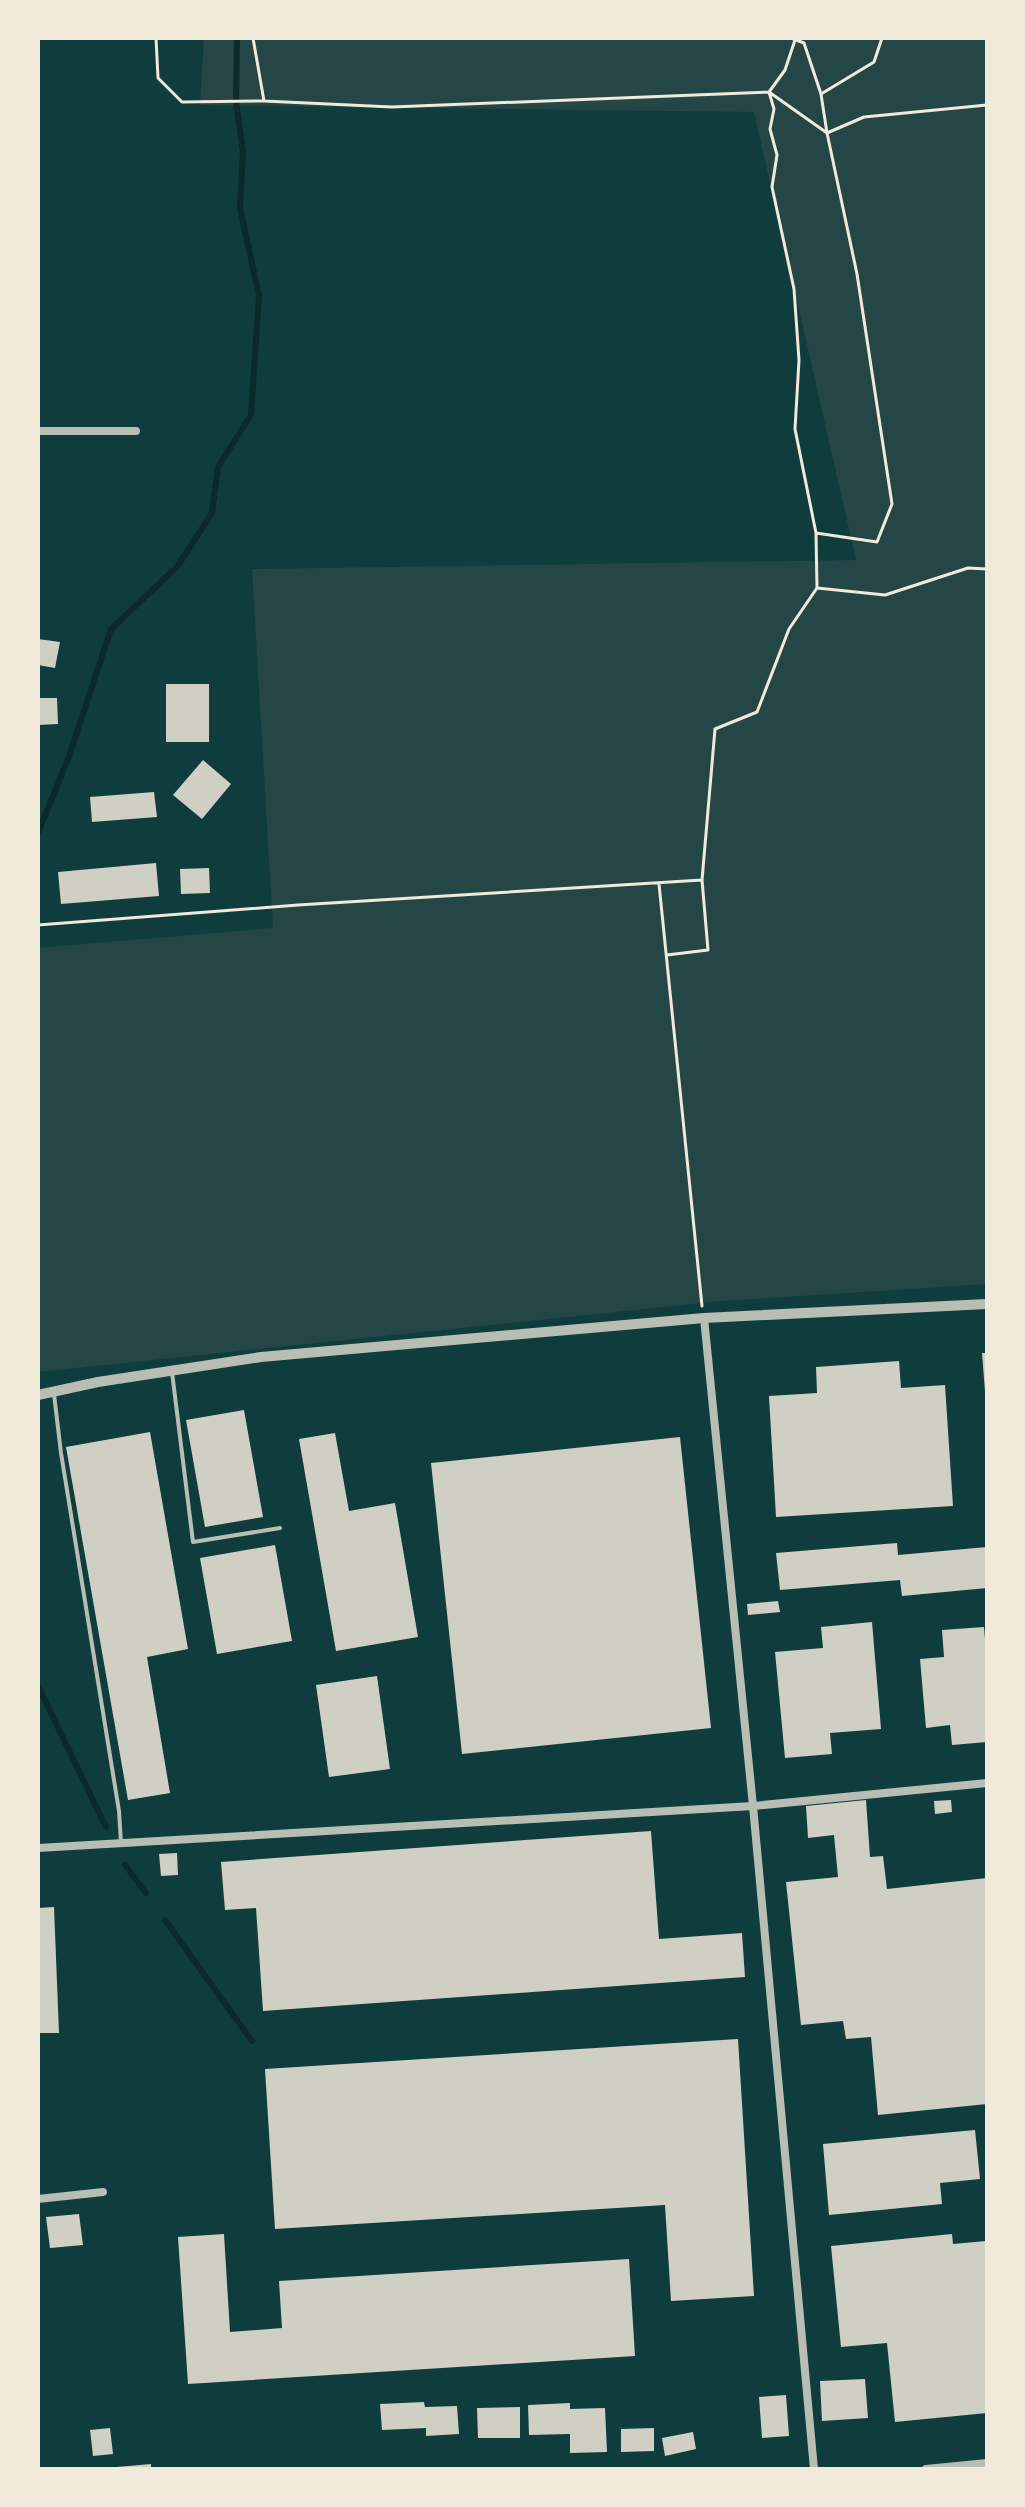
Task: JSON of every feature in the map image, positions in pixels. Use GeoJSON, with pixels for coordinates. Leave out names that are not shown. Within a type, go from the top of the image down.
{"type":"FeatureCollection","features":[{"type":"Feature","properties":{"kind":"street"},"geometry":{"type":"LineString","coordinates":[[38,431],[136,431]]}},
{"type":"Feature","properties":{"kind":"street"},"geometry":{"type":"LineString","coordinates":[[38,1395],[172,1369],[261,1357],[704,1318],[987,1304]]}},
{"type":"Feature","properties":{"kind":"street"},"geometry":{"type":"LineString","coordinates":[[704,1318],[814,2469]]}},
{"type":"Feature","properties":{"kind":"street"},"geometry":{"type":"LineString","coordinates":[[38,1848],[753,1806],[987,1783]]}},
{"type":"Feature","properties":{"kind":"street"},"geometry":{"type":"LineString","coordinates":[[38,2199],[103,2192]]}},
{"type":"Feature","properties":{"kind":"street"},"geometry":{"type":"LineString","coordinates":[[926,2469],[987,2463]]}},
{"type":"Feature","properties":{"kind":"lane"},"geometry":{"type":"LineString","coordinates":[[172,1369],[193,1542],[280,1528]]}},
{"type":"Feature","properties":{"kind":"lane"},"geometry":{"type":"LineString","coordinates":[[54,1391],[61,1453],[119,1811],[121,1843]]}},
{"type":"Feature","properties":{"kind":"path"},"geometry":{"type":"LineString","coordinates":[[156,38],[158,78],[182,102],[264,101],[392,107],[769,92],[827,133]]}},
{"type":"Feature","properties":{"kind":"path"},"geometry":{"type":"LineString","coordinates":[[253,38],[264,101]]}},
{"type":"Feature","properties":{"kind":"path"},"geometry":{"type":"LineString","coordinates":[[821,94],[874,62],[882,38]]}},
{"type":"Feature","properties":{"kind":"path"},"geometry":{"type":"LineString","coordinates":[[769,92],[785,70],[793,39],[804,43],[821,94],[857,274],[892,504],[877,542],[816,533]]}},
{"type":"Feature","properties":{"kind":"path"},"geometry":{"type":"LineString","coordinates":[[667,955],[708,950],[702,880],[715,729],[757,712],[789,629],[817,588],[816,533],[795,429],[799,360],[794,289],[772,187],[777,155],[770,129],[774,109],[769,92]]}},
{"type":"Feature","properties":{"kind":"path"},"geometry":{"type":"LineString","coordinates":[[827,133],[864,117],[987,105]]}},
{"type":"Feature","properties":{"kind":"path"},"geometry":{"type":"LineString","coordinates":[[817,588],[885,595],[968,568],[987,569]]}},
{"type":"Feature","properties":{"kind":"path"},"geometry":{"type":"LineString","coordinates":[[38,925],[702,880]]}},
{"type":"Feature","properties":{"kind":"path"},"geometry":{"type":"LineString","coordinates":[[659,884],[704,1318]]}},
{"type":"Feature","properties":{"kind":"shaded area"},"geometry":{"type":"Polygon","coordinates":[[[204,38],[987,38],[987,1284],[721,1301],[38,1372],[38,948],[273,928],[252,569],[856,560],[754,112],[200,105],[204,38]]]}},
{"type":"Feature","properties":{"kind":"building"},"geometry":{"type":"Polygon","coordinates":[[[38,639],[60,642],[55,668],[38,665],[38,639]]]}},
{"type":"Feature","properties":{"kind":"building"},"geometry":{"type":"Polygon","coordinates":[[[166,684],[209,684],[209,742],[166,742],[166,684]]]}},
{"type":"Feature","properties":{"kind":"building"},"geometry":{"type":"Polygon","coordinates":[[[38,698],[57,698],[58,724],[38,725],[38,698]]]}},
{"type":"Feature","properties":{"kind":"building"},"geometry":{"type":"Polygon","coordinates":[[[203,760],[231,784],[202,819],[173,795],[203,760]]]}},
{"type":"Feature","properties":{"kind":"building"},"geometry":{"type":"Polygon","coordinates":[[[154,792],[157,817],[92,822],[90,797],[154,792]]]}},
{"type":"Feature","properties":{"kind":"building"},"geometry":{"type":"Polygon","coordinates":[[[156,863],[159,896],[61,904],[58,872],[156,863]]]}},
{"type":"Feature","properties":{"kind":"building"},"geometry":{"type":"Polygon","coordinates":[[[209,868],[210,893],[181,894],[180,869],[209,868]]]}},
{"type":"Feature","properties":{"kind":"building"},"geometry":{"type":"Polygon","coordinates":[[[982,1353],[987,1353],[987,1391],[985,1391],[982,1353]]]}},
{"type":"Feature","properties":{"kind":"building"},"geometry":{"type":"Polygon","coordinates":[[[899,1361],[901,1388],[945,1385],[953,1506],[776,1517],[769,1396],[817,1393],[816,1367],[899,1361]]]}},
{"type":"Feature","properties":{"kind":"building"},"geometry":{"type":"Polygon","coordinates":[[[244,1410],[263,1517],[205,1527],[186,1420],[244,1410]]]}},
{"type":"Feature","properties":{"kind":"building"},"geometry":{"type":"Polygon","coordinates":[[[150,1432],[188,1649],[147,1657],[170,1793],[128,1800],[66,1447],[150,1432]]]}},
{"type":"Feature","properties":{"kind":"building"},"geometry":{"type":"Polygon","coordinates":[[[335,1433],[349,1511],[395,1503],[418,1637],[336,1651],[299,1439],[335,1433]]]}},
{"type":"Feature","properties":{"kind":"building"},"geometry":{"type":"Polygon","coordinates":[[[680,1437],[711,1728],[462,1754],[431,1463],[680,1437]]]}},
{"type":"Feature","properties":{"kind":"building"},"geometry":{"type":"Polygon","coordinates":[[[897,1543],[898,1555],[987,1547],[987,1588],[902,1596],[900,1580],[780,1590],[776,1553],[897,1543]]]}},
{"type":"Feature","properties":{"kind":"building"},"geometry":{"type":"Polygon","coordinates":[[[275,1545],[292,1641],[217,1654],[200,1558],[275,1545]]]}},
{"type":"Feature","properties":{"kind":"building"},"geometry":{"type":"Polygon","coordinates":[[[778,1601],[780,1612],[748,1615],[747,1604],[778,1601]]]}},
{"type":"Feature","properties":{"kind":"building"},"geometry":{"type":"Polygon","coordinates":[[[872,1622],[881,1729],[830,1733],[832,1754],[785,1758],[775,1652],[823,1648],[821,1627],[872,1622]]]}},
{"type":"Feature","properties":{"kind":"building"},"geometry":{"type":"Polygon","coordinates":[[[984,1627],[987,1742],[952,1745],[950,1725],[926,1728],[920,1659],[944,1657],[942,1630],[984,1627]]]}},
{"type":"Feature","properties":{"kind":"building"},"geometry":{"type":"Polygon","coordinates":[[[377,1676],[390,1769],[329,1777],[316,1685],[377,1676]]]}},
{"type":"Feature","properties":{"kind":"building"},"geometry":{"type":"Polygon","coordinates":[[[866,1800],[870,1857],[883,1856],[887,1889],[987,1878],[987,2104],[878,2115],[871,2037],[846,2039],[843,2021],[801,2025],[786,1882],[838,1877],[834,1835],[808,1838],[806,1806],[866,1800]]]}},
{"type":"Feature","properties":{"kind":"building"},"geometry":{"type":"Polygon","coordinates":[[[951,1800],[952,1812],[935,1814],[934,1801],[951,1800]]]}},
{"type":"Feature","properties":{"kind":"building"},"geometry":{"type":"Polygon","coordinates":[[[651,1831],[659,1939],[742,1933],[745,1977],[263,2011],[256,1908],[225,1910],[221,1862],[651,1831]]]}},
{"type":"Feature","properties":{"kind":"building"},"geometry":{"type":"Polygon","coordinates":[[[177,1853],[178,1875],[161,1876],[159,1854],[177,1853]]]}},
{"type":"Feature","properties":{"kind":"building"},"geometry":{"type":"Polygon","coordinates":[[[54,1907],[59,2033],[38,2033],[38,1908],[54,1907]]]}},
{"type":"Feature","properties":{"kind":"building"},"geometry":{"type":"Polygon","coordinates":[[[738,2039],[754,2296],[671,2301],[665,2205],[275,2229],[265,2069],[738,2039]]]}},
{"type":"Feature","properties":{"kind":"building"},"geometry":{"type":"Polygon","coordinates":[[[975,2130],[980,2179],[940,2183],[942,2204],[829,2215],[823,2144],[975,2130]]]}},
{"type":"Feature","properties":{"kind":"building"},"geometry":{"type":"Polygon","coordinates":[[[79,2214],[83,2245],[50,2248],[46,2217],[79,2214]]]}},
{"type":"Feature","properties":{"kind":"building"},"geometry":{"type":"Polygon","coordinates":[[[224,2234],[230,2332],[282,2328],[279,2281],[629,2259],[635,2356],[188,2384],[178,2237],[224,2234]]]}},
{"type":"Feature","properties":{"kind":"building"},"geometry":{"type":"Polygon","coordinates":[[[952,2234],[953,2244],[986,2241],[987,2413],[895,2422],[887,2343],[841,2347],[831,2246],[952,2234]]]}},
{"type":"Feature","properties":{"kind":"building"},"geometry":{"type":"Polygon","coordinates":[[[865,2379],[868,2418],[822,2421],[820,2381],[865,2379]]]}},
{"type":"Feature","properties":{"kind":"building"},"geometry":{"type":"Polygon","coordinates":[[[786,2395],[789,2436],[762,2438],[759,2397],[786,2395]]]}},
{"type":"Feature","properties":{"kind":"building"},"geometry":{"type":"Polygon","coordinates":[[[424,2402],[425,2407],[457,2406],[459,2434],[426,2436],[426,2428],[382,2430],[380,2404],[424,2402]]]}},
{"type":"Feature","properties":{"kind":"building"},"geometry":{"type":"Polygon","coordinates":[[[570,2403],[570,2409],[605,2408],[607,2452],[570,2453],[570,2434],[529,2435],[528,2405],[570,2403]]]}},
{"type":"Feature","properties":{"kind":"building"},"geometry":{"type":"Polygon","coordinates":[[[520,2407],[520,2438],[478,2438],[477,2408],[520,2407]]]}},
{"type":"Feature","properties":{"kind":"building"},"geometry":{"type":"Polygon","coordinates":[[[110,2428],[113,2454],[93,2456],[90,2430],[110,2428]]]}},
{"type":"Feature","properties":{"kind":"building"},"geometry":{"type":"Polygon","coordinates":[[[654,2428],[654,2451],[621,2452],[621,2429],[654,2428]]]}},
{"type":"Feature","properties":{"kind":"building"},"geometry":{"type":"Polygon","coordinates":[[[693,2432],[696,2449],[665,2456],[662,2438],[693,2432]]]}},
{"type":"Feature","properties":{"kind":"building"},"geometry":{"type":"Polygon","coordinates":[[[151,2464],[151,2469],[117,2469],[117,2467],[151,2464]]]}},
{"type":"Feature","properties":{"kind":"waterway"},"geometry":{"type":"LineString","coordinates":[[38,833],[68,759],[111,629],[177,567],[212,513],[218,467],[251,415],[259,296],[240,208],[243,152],[236,101],[237,38]]}},
{"type":"Feature","properties":{"kind":"waterway"},"geometry":{"type":"LineString","coordinates":[[38,1686],[106,1827]]}},
{"type":"Feature","properties":{"kind":"waterway"},"geometry":{"type":"LineString","coordinates":[[125,1865],[146,1893]]}},
{"type":"Feature","properties":{"kind":"waterway"},"geometry":{"type":"LineString","coordinates":[[165,1920],[252,2041]]}}]}
